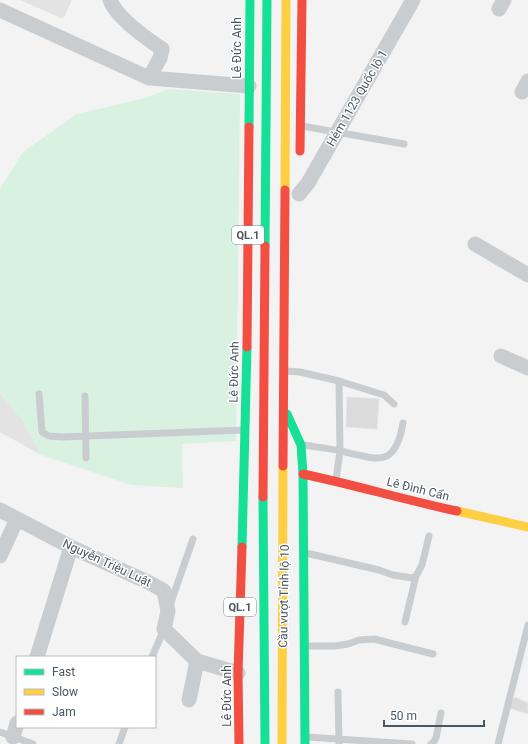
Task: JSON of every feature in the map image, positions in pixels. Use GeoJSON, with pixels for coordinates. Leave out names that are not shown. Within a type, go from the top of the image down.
{"type":"FeatureCollection","features":[{"type":"Feature","properties":{"kind":"main road","name":"Lê Đức Anh"},"geometry":{"type":"LineString","coordinates":[[250,0],[247,257],[254,429]]}},
{"type":"Feature","properties":{"kind":"main road","name":"Lê Đức Anh"},"geometry":{"type":"LineString","coordinates":[[239,744],[238,673],[244,471],[254,429],[264,328],[267,0]]}},
{"type":"Feature","properties":{"kind":"main road"},"geometry":{"type":"LineString","coordinates":[[286,0],[283,371],[284,407],[301,445],[303,474],[304,553],[300,645],[305,740]]}},
{"type":"Feature","properties":{"kind":"main road"},"geometry":{"type":"LineString","coordinates":[[299,164],[302,0]]}},
{"type":"Feature","properties":{"kind":"main road"},"geometry":{"type":"LineString","coordinates":[[298,198],[299,179]]}},
{"type":"Feature","properties":{"kind":"main road"},"geometry":{"type":"LineString","coordinates":[[283,284],[294,238]]}},
{"type":"Feature","properties":{"kind":"main road"},"geometry":{"type":"LineString","coordinates":[[247,257],[264,328]]}},
{"type":"Feature","properties":{"kind":"main road","name":"Cầu vượt Tỉnh lộ 10"},"geometry":{"type":"LineString","coordinates":[[282,744],[284,407]]}},
{"type":"Feature","properties":{"kind":"main road"},"geometry":{"type":"LineString","coordinates":[[244,471],[254,429]]}},
{"type":"Feature","properties":{"kind":"main road","name":"Cầu vượt Tỉnh lộ 10"},"geometry":{"type":"LineString","coordinates":[[254,429],[264,456],[254,523]]}},
{"type":"Feature","properties":{"kind":"main road","name":"Cầu vượt Tỉnh lộ 10"},"geometry":{"type":"LineString","coordinates":[[284,450],[293,478],[300,645]]}},
{"type":"Feature","properties":{"kind":"main road","name":"Lê Đình Cẩn"},"geometry":{"type":"LineString","coordinates":[[303,474],[336,481],[411,501],[528,527]]}},
{"type":"Feature","properties":{"kind":"main road","name":"Cầu vượt Tỉnh lộ 10"},"geometry":{"type":"LineString","coordinates":[[260,480],[265,744]]}},
{"type":"Feature","properties":{"kind":"street"},"geometry":{"type":"LineString","coordinates":[[110,0],[112,6],[123,18],[150,42],[162,49],[160,58],[150,78]]}},
{"type":"Feature","properties":{"kind":"street","name":"Hẻm 1123 Quốc lộ 1"},"geometry":{"type":"LineString","coordinates":[[298,198],[413,0]]}},
{"type":"Feature","properties":{"kind":"street"},"geometry":{"type":"LineString","coordinates":[[0,10],[150,78],[249,86]]}},
{"type":"Feature","properties":{"kind":"street"},"geometry":{"type":"LineString","coordinates":[[474,244],[528,275]]}},
{"type":"Feature","properties":{"kind":"street"},"geometry":{"type":"LineString","coordinates":[[501,356],[528,368]]}},
{"type":"Feature","properties":{"kind":"street","name":"Nguyễn Triệu Luật"},"geometry":{"type":"LineString","coordinates":[[0,510],[71,547],[164,591],[168,611],[164,629]]}},
{"type":"Feature","properties":{"kind":"street"},"geometry":{"type":"LineString","coordinates":[[0,556],[17,518]]}},
{"type":"Feature","properties":{"kind":"street"},"geometry":{"type":"LineString","coordinates":[[37,656],[71,547]]}},
{"type":"Feature","properties":{"kind":"street"},"geometry":{"type":"LineString","coordinates":[[164,629],[197,661],[238,673]]}},
{"type":"Feature","properties":{"kind":"street"},"geometry":{"type":"LineString","coordinates":[[189,700],[197,661]]}},
{"type":"Feature","properties":{"kind":"lane"},"geometry":{"type":"LineString","coordinates":[[300,126],[338,131],[404,144]]}},
{"type":"Feature","properties":{"kind":"lane"},"geometry":{"type":"LineString","coordinates":[[283,371],[300,372],[339,380],[384,395],[394,404]]}},
{"type":"Feature","properties":{"kind":"lane"},"geometry":{"type":"LineString","coordinates":[[336,481],[340,451],[339,380]]}},
{"type":"Feature","properties":{"kind":"lane"},"geometry":{"type":"LineString","coordinates":[[39,394],[42,432],[49,436],[86,437],[254,429]]}},
{"type":"Feature","properties":{"kind":"lane"},"geometry":{"type":"LineString","coordinates":[[84,396],[86,458]]}},
{"type":"Feature","properties":{"kind":"lane"},"geometry":{"type":"LineString","coordinates":[[301,445],[340,451],[372,459],[384,458],[394,450],[402,434],[403,423]]}},
{"type":"Feature","properties":{"kind":"lane"},"geometry":{"type":"LineString","coordinates":[[406,622],[416,576],[422,565],[429,536]]}},
{"type":"Feature","properties":{"kind":"lane"},"geometry":{"type":"LineString","coordinates":[[168,611],[193,539]]}},
{"type":"Feature","properties":{"kind":"lane"},"geometry":{"type":"LineString","coordinates":[[304,553],[379,570],[393,575],[412,578],[416,576]]}},
{"type":"Feature","properties":{"kind":"lane"},"geometry":{"type":"LineString","coordinates":[[498,744],[528,625]]}},
{"type":"Feature","properties":{"kind":"lane"},"geometry":{"type":"LineString","coordinates":[[152,656],[164,629]]}},
{"type":"Feature","properties":{"kind":"lane"},"geometry":{"type":"LineString","coordinates":[[300,645],[335,646],[348,644],[359,640],[374,639],[433,654]]}},
{"type":"Feature","properties":{"kind":"lane"},"geometry":{"type":"LineString","coordinates":[[338,692],[339,742]]}},
{"type":"Feature","properties":{"kind":"lane"},"geometry":{"type":"LineString","coordinates":[[430,744],[433,743],[436,738],[441,713]]}},
{"type":"Feature","properties":{"kind":"lane"},"geometry":{"type":"LineString","coordinates":[[119,744],[125,728]]}},
{"type":"Feature","properties":{"kind":"lane"},"geometry":{"type":"LineString","coordinates":[[10,731],[34,744]]}},
{"type":"Feature","properties":{"kind":"lane"},"geometry":{"type":"LineString","coordinates":[[305,740],[412,744]]}},
{"type":"Feature","properties":{"kind":"shaded area"},"geometry":{"type":"Polygon","coordinates":[[[20,0],[72,0],[63,19],[20,0]]]}},
{"type":"Feature","properties":{"kind":"shaded area"},"geometry":{"type":"Polygon","coordinates":[[[0,393],[23,421],[41,455],[0,432],[0,393]]]}},
{"type":"Feature","properties":{"kind":"green space"},"geometry":{"type":"Polygon","coordinates":[[[168,89],[240,94],[236,441],[182,444],[183,488],[131,485],[41,455],[23,421],[0,393],[0,189],[23,152],[77,114],[145,98],[168,89]]]}},
{"type":"Feature","properties":{"kind":"building"},"geometry":{"type":"Polygon","coordinates":[[[347,397],[379,399],[377,429],[346,427],[347,397]]]}},
{"type":"Feature","properties":{"kind":"building"},"geometry":{"type":"Polygon","coordinates":[[[515,697],[528,703],[528,714],[509,708],[510,702],[515,697]]]}},
{"type":"Feature","properties":{"kind":"traffic: fast"},"geometry":{"type":"LineString","coordinates":[[249,127],[250,0]]}},
{"type":"Feature","properties":{"kind":"traffic: fast"},"geometry":{"type":"LineString","coordinates":[[265,246],[267,0]]}},
{"type":"Feature","properties":{"kind":"traffic: fast"},"geometry":{"type":"LineString","coordinates":[[242,547],[247,347]]}},
{"type":"Feature","properties":{"kind":"traffic: fast"},"geometry":{"type":"LineString","coordinates":[[287,414],[301,445],[303,474],[305,744]]}},
{"type":"Feature","properties":{"kind":"traffic: fast"},"geometry":{"type":"LineString","coordinates":[[263,497],[265,744]]}},
{"type":"Feature","properties":{"kind":"traffic: slow"},"geometry":{"type":"LineString","coordinates":[[285,190],[286,0]]}},
{"type":"Feature","properties":{"kind":"traffic: slow"},"geometry":{"type":"LineString","coordinates":[[282,744],[283,466]]}},
{"type":"Feature","properties":{"kind":"traffic: slow"},"geometry":{"type":"LineString","coordinates":[[457,511],[528,527]]}},
{"type":"Feature","properties":{"kind":"traffic: jam"},"geometry":{"type":"LineString","coordinates":[[300,151],[302,0]]}},
{"type":"Feature","properties":{"kind":"traffic: jam"},"geometry":{"type":"LineString","coordinates":[[247,347],[249,127]]}},
{"type":"Feature","properties":{"kind":"traffic: jam"},"geometry":{"type":"LineString","coordinates":[[283,466],[285,190]]}},
{"type":"Feature","properties":{"kind":"traffic: jam"},"geometry":{"type":"LineString","coordinates":[[263,497],[265,246]]}},
{"type":"Feature","properties":{"kind":"traffic: jam"},"geometry":{"type":"LineString","coordinates":[[303,474],[457,511]]}},
{"type":"Feature","properties":{"kind":"traffic: jam"},"geometry":{"type":"LineString","coordinates":[[239,744],[238,673],[242,547]]}}]}
